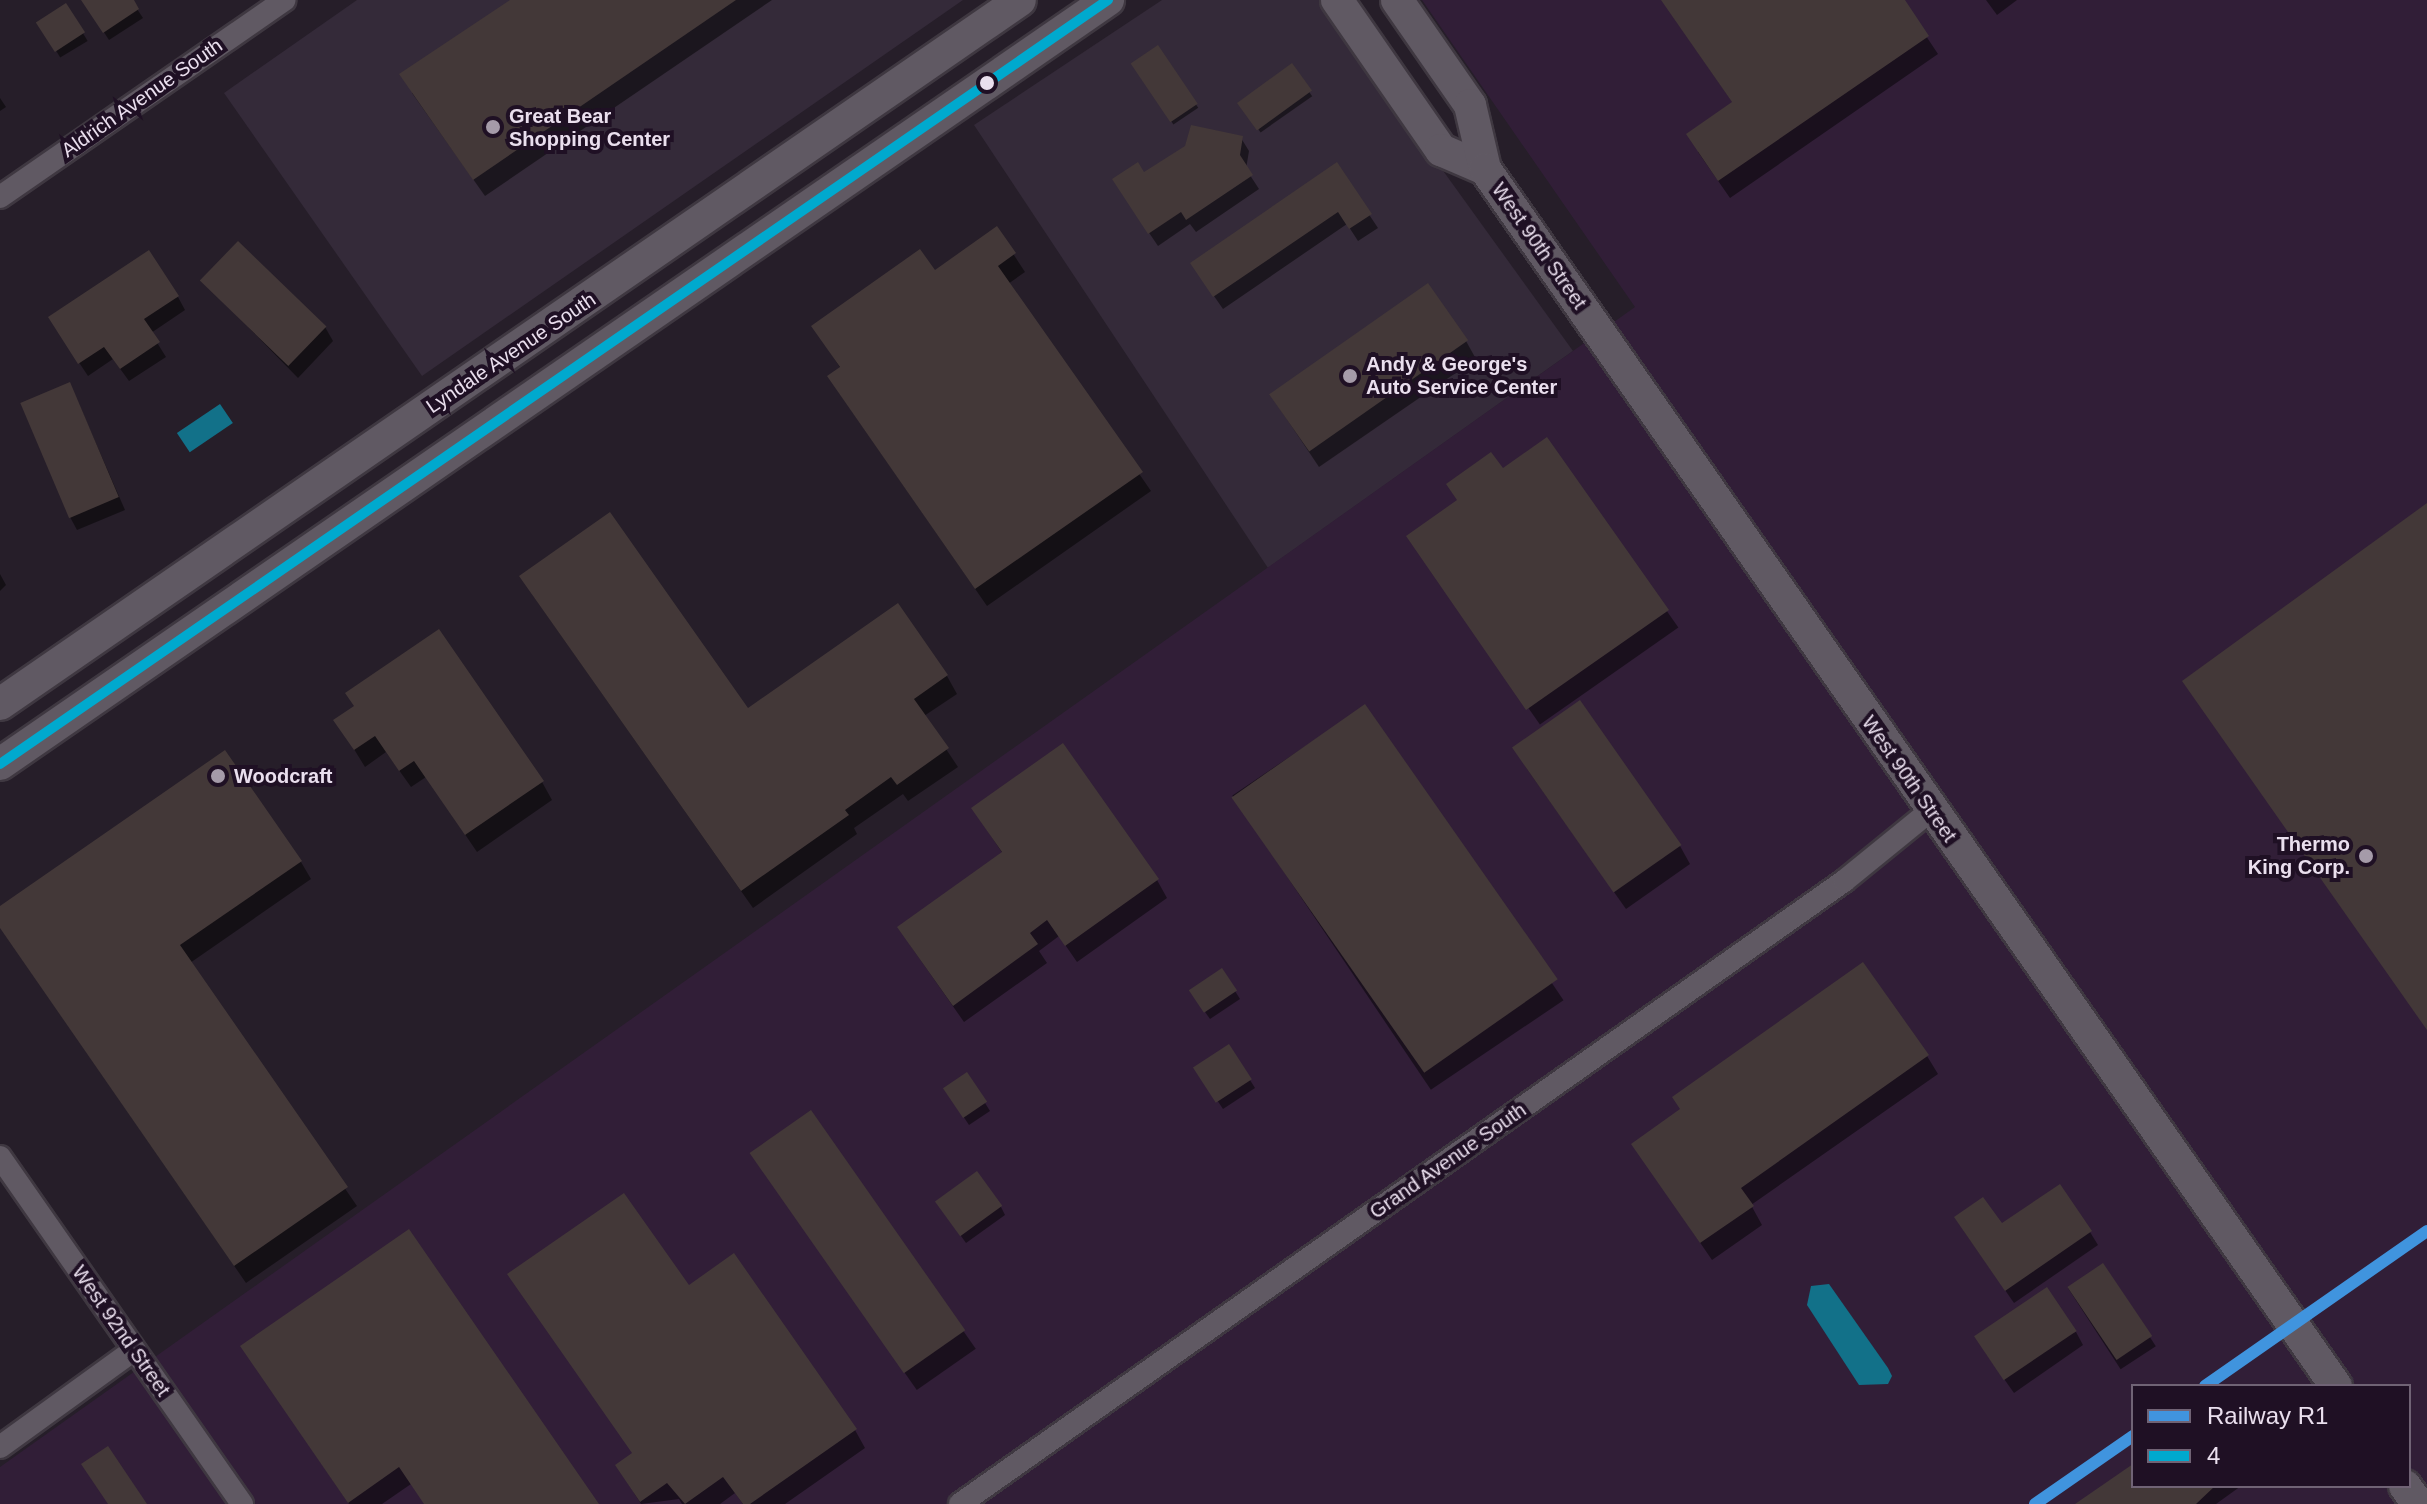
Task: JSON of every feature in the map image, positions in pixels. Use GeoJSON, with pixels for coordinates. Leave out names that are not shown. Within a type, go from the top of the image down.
{"type":"FeatureCollection","features":[{"type":"Feature","properties":{"kind":"main road","name":"Lyndale Avenue South"},"geometry":{"type":"LineString","coordinates":[[0,704],[1020,0]]}},
{"type":"Feature","properties":{"kind":"main road"},"geometry":{"type":"LineString","coordinates":[[0,764],[1108,0]]}},
{"type":"Feature","properties":{"kind":"main road","name":"West 90th Street"},"geometry":{"type":"LineString","coordinates":[[1337,0],[1441,150],[1485,169]]}},
{"type":"Feature","properties":{"kind":"main road","name":"West 90th Street"},"geometry":{"type":"LineString","coordinates":[[1397,0],[1470,105],[1485,169],[1930,811],[2335,1384]]}},
{"type":"Feature","properties":{"kind":"street","name":"Aldrich Avenue South"},"geometry":{"type":"LineString","coordinates":[[0,197],[284,0]]}},
{"type":"Feature","properties":{"kind":"street","name":"Grand Avenue South"},"geometry":{"type":"LineString","coordinates":[[960,1504],[1844,881],[1930,811]]}},
{"type":"Feature","properties":{"kind":"street","name":"West 92nd Street"},"geometry":{"type":"LineString","coordinates":[[0,1157],[242,1504]]}},
{"type":"Feature","properties":{"kind":"street"},"geometry":{"type":"LineString","coordinates":[[0,1447],[134,1350]]}},
{"type":"Feature","properties":{"kind":"shaded area"},"geometry":{"type":"Polygon","coordinates":[[[357,0],[963,0],[422,376],[224,93],[357,0]]]}},
{"type":"Feature","properties":{"kind":"shaded area"},"geometry":{"type":"Polygon","coordinates":[[[1162,0],[1320,0],[1573,351],[1268,568],[974,125],[1162,0]]]}},
{"type":"Feature","properties":{"kind":"shaded area"},"geometry":{"type":"Polygon","coordinates":[[[1422,0],[2427,0],[2427,1504],[0,1504],[0,1467],[1635,307],[1422,0]]]}},
{"type":"Feature","properties":{"kind":"water"},"geometry":{"type":"Polygon","coordinates":[[[220,404],[233,423],[190,452],[177,433],[220,404]]]}},
{"type":"Feature","properties":{"kind":"water"},"geometry":{"type":"Polygon","coordinates":[[[1829,1284],[1888,1368],[1892,1376],[1888,1384],[1859,1385],[1807,1305],[1811,1286],[1829,1284]]]}},
{"type":"Feature","properties":{"kind":"building"},"geometry":{"type":"Polygon","coordinates":[[[81,0],[134,0],[139,9],[103,33],[81,0]]]}},
{"type":"Feature","properties":{"kind":"building","name":"Great Bear Shopping Center"},"geometry":{"type":"Polygon","coordinates":[[[510,0],[736,0],[473,180],[399,74],[510,0]]]}},
{"type":"Feature","properties":{"kind":"building"},"geometry":{"type":"Polygon","coordinates":[[[1661,0],[1905,0],[1929,36],[1718,181],[1686,134],[1732,102],[1661,0]]]}},
{"type":"Feature","properties":{"kind":"building"},"geometry":{"type":"Polygon","coordinates":[[[66,3],[85,32],[55,52],[36,23],[66,3]]]}},
{"type":"Feature","properties":{"kind":"building"},"geometry":{"type":"Polygon","coordinates":[[[1158,45],[1198,104],[1170,122],[1131,63],[1158,45]]]}},
{"type":"Feature","properties":{"kind":"building"},"geometry":{"type":"Polygon","coordinates":[[[1292,63],[1312,91],[1257,130],[1237,103],[1292,63]]]}},
{"type":"Feature","properties":{"kind":"building"},"geometry":{"type":"Polygon","coordinates":[[[1191,125],[1243,136],[1240,155],[1253,175],[1186,220],[1181,212],[1148,234],[1112,179],[1138,162],[1144,172],[1185,146],[1191,125]]]}},
{"type":"Feature","properties":{"kind":"building"},"geometry":{"type":"Polygon","coordinates":[[[1337,162],[1372,214],[1349,229],[1338,212],[1213,297],[1190,263],[1337,162]]]}},
{"type":"Feature","properties":{"kind":"building"},"geometry":{"type":"Polygon","coordinates":[[[997,226],[1016,253],[998,266],[1143,472],[975,589],[827,376],[840,367],[811,326],[920,249],[935,270],[997,226]]]}},
{"type":"Feature","properties":{"kind":"building"},"geometry":{"type":"Polygon","coordinates":[[[238,241],[326,326],[288,366],[200,281],[238,241]]]}},
{"type":"Feature","properties":{"kind":"building"},"geometry":{"type":"Polygon","coordinates":[[[149,250],[179,296],[144,319],[160,342],[120,369],[104,347],[78,364],[48,317],[149,250]]]}},
{"type":"Feature","properties":{"kind":"building"},"geometry":{"type":"Polygon","coordinates":[[[1428,283],[1468,340],[1309,452],[1269,394],[1428,283]]]}},
{"type":"Feature","properties":{"kind":"building"},"geometry":{"type":"Polygon","coordinates":[[[70,382],[119,497],[69,518],[20,403],[70,382]]]}},
{"type":"Feature","properties":{"kind":"building"},"geometry":{"type":"Polygon","coordinates":[[[1547,437],[1669,610],[1526,710],[1406,536],[1457,500],[1446,484],[1491,452],[1503,468],[1547,437]]]}},
{"type":"Feature","properties":{"kind":"building","name":"Thermo King Corp."},"geometry":{"type":"Polygon","coordinates":[[[2427,503],[2427,1030],[2182,681],[2427,503]]]}},
{"type":"Feature","properties":{"kind":"building"},"geometry":{"type":"Polygon","coordinates":[[[610,512],[748,708],[898,603],[948,675],[914,699],[949,748],[897,785],[891,777],[845,810],[849,815],[741,891],[519,576],[610,512]]]}},
{"type":"Feature","properties":{"kind":"building"},"geometry":{"type":"Polygon","coordinates":[[[439,629],[544,781],[465,835],[414,761],[399,771],[375,736],[354,750],[333,720],[354,706],[345,693],[439,629]]]}},
{"type":"Feature","properties":{"kind":"building"},"geometry":{"type":"Polygon","coordinates":[[[1580,700],[1682,845],[1614,893],[1512,748],[1580,700]]]}},
{"type":"Feature","properties":{"kind":"building"},"geometry":{"type":"Polygon","coordinates":[[[1365,704],[1558,979],[1424,1073],[1231,797],[1365,704]]]}},
{"type":"Feature","properties":{"kind":"building"},"geometry":{"type":"Polygon","coordinates":[[[1063,743],[1159,879],[1065,946],[1047,920],[1030,933],[1038,944],[953,1006],[897,927],[1002,852],[971,808],[1063,743]]]}},
{"type":"Feature","properties":{"kind":"building"},"geometry":{"type":"Polygon","coordinates":[[[225,750],[302,861],[180,945],[348,1187],[234,1266],[0,928],[0,906],[225,750]]]}},
{"type":"Feature","properties":{"kind":"building"},"geometry":{"type":"Polygon","coordinates":[[[1863,962],[1929,1055],[1741,1188],[1754,1206],[1700,1243],[1631,1144],[1680,1109],[1672,1097],[1863,962]]]}},
{"type":"Feature","properties":{"kind":"building"},"geometry":{"type":"Polygon","coordinates":[[[1222,968],[1237,990],[1204,1013],[1189,990],[1222,968]]]}},
{"type":"Feature","properties":{"kind":"building"},"geometry":{"type":"Polygon","coordinates":[[[1229,1044],[1252,1079],[1216,1103],[1193,1067],[1229,1044]]]}},
{"type":"Feature","properties":{"kind":"building"},"geometry":{"type":"Polygon","coordinates":[[[967,1072],[987,1102],[963,1118],[943,1088],[967,1072]]]}},
{"type":"Feature","properties":{"kind":"building"},"geometry":{"type":"Polygon","coordinates":[[[811,1110],[965,1330],[904,1373],[750,1153],[811,1110]]]}},
{"type":"Feature","properties":{"kind":"building"},"geometry":{"type":"Polygon","coordinates":[[[977,1171],[1002,1206],[960,1236],[935,1202],[977,1171]]]}},
{"type":"Feature","properties":{"kind":"building"},"geometry":{"type":"Polygon","coordinates":[[[2060,1184],[2092,1231],[2005,1291],[1954,1217],[1983,1197],[2002,1223],[2060,1184]]]}},
{"type":"Feature","properties":{"kind":"building"},"geometry":{"type":"Polygon","coordinates":[[[624,1193],[689,1285],[734,1253],[857,1429],[750,1504],[743,1504],[723,1477],[685,1504],[667,1483],[640,1502],[615,1465],[632,1453],[507,1274],[624,1193]]]}},
{"type":"Feature","properties":{"kind":"building"},"geometry":{"type":"Polygon","coordinates":[[[409,1229],[599,1504],[424,1504],[399,1467],[348,1503],[240,1346],[409,1229]]]}},
{"type":"Feature","properties":{"kind":"building"},"geometry":{"type":"Polygon","coordinates":[[[2103,1263],[2152,1336],[2117,1360],[2067,1287],[2103,1263]]]}},
{"type":"Feature","properties":{"kind":"building"},"geometry":{"type":"Polygon","coordinates":[[[2047,1287],[2077,1331],[2004,1380],[1974,1336],[2047,1287]]]}},
{"type":"Feature","properties":{"kind":"building"},"geometry":{"type":"Polygon","coordinates":[[[108,1446],[147,1504],[108,1504],[81,1464],[108,1446]]]}},
{"type":"Feature","properties":{"kind":"building"},"geometry":{"type":"Polygon","coordinates":[[[2131,1465],[2131,1488],[2213,1488],[2196,1504],[2075,1504],[2131,1465]]]}},
{"type":"Feature","properties":{"kind":"rail line","name":"R1"},"geometry":{"type":"LineString","coordinates":[[2208,1384],[2427,1231]]}},
{"type":"Feature","properties":{"kind":"rail line","name":"R1"},"geometry":{"type":"LineString","coordinates":[[2035,1504],[2131,1437]]}},
{"type":"Feature","properties":{"kind":"transit line","name":"4"},"geometry":{"type":"LineString","coordinates":[[0,764],[1108,0]]}},
{"type":"Feature","properties":{"kind":"place","name":"Great Bear Shopping Center"},"geometry":{"type":"Point","coordinates":[493,127]}},
{"type":"Feature","properties":{"kind":"place","name":"Andy & George's Auto Service Center"},"geometry":{"type":"Point","coordinates":[1350,376]}},
{"type":"Feature","properties":{"kind":"place","name":"Woodcraft"},"geometry":{"type":"Point","coordinates":[218,776]}},
{"type":"Feature","properties":{"kind":"place","name":"Thermo King Corp."},"geometry":{"type":"Point","coordinates":[2366,856]}}]}
